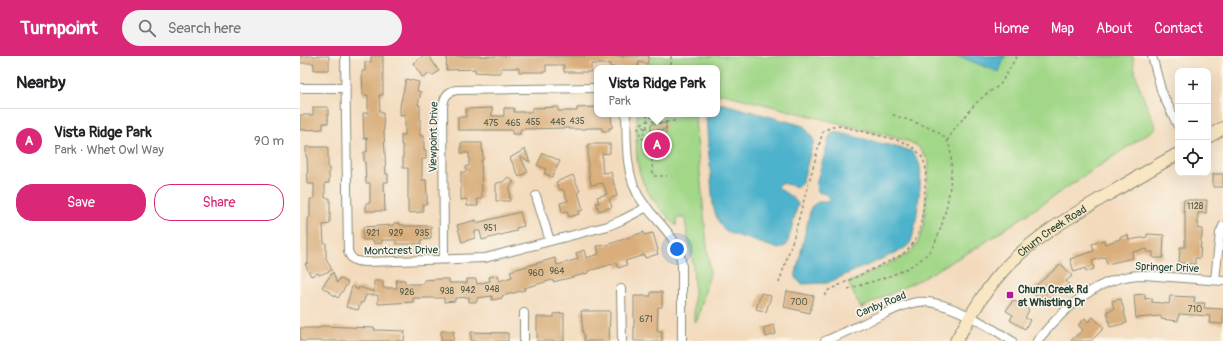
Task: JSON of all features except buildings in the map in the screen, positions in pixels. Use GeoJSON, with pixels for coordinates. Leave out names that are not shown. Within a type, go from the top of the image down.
{"type":"FeatureCollection","features":[{"type":"Feature","properties":{"kind":"main road"},"geometry":{"type":"LineString","coordinates":[[1211,135],[1223,128]]}},
{"type":"Feature","properties":{"kind":"main road","name":"Churn Creek Road"},"geometry":{"type":"LineString","coordinates":[[956,341],[978,303],[996,279],[1014,259],[1037,239],[1073,215],[1175,156]]}},
{"type":"Feature","properties":{"kind":"street","name":"Montcrest Drive"},"geometry":{"type":"LineString","coordinates":[[345,56],[348,251],[351,257],[356,261],[485,258],[608,226],[647,207]]}},
{"type":"Feature","properties":{"kind":"street"},"geometry":{"type":"LineString","coordinates":[[1152,56],[1162,93],[1175,120]]}},
{"type":"Feature","properties":{"kind":"street"},"geometry":{"type":"LineString","coordinates":[[300,88],[346,88]]}},
{"type":"Feature","properties":{"kind":"street","name":"Viewpoint Drive"},"geometry":{"type":"LineString","coordinates":[[444,260],[443,107],[445,97],[448,93],[456,90],[594,88]]}},
{"type":"Feature","properties":{"kind":"street"},"geometry":{"type":"LineString","coordinates":[[626,117],[630,172],[636,191],[647,207],[670,234],[681,254],[682,341]]}},
{"type":"Feature","properties":{"kind":"street"},"geometry":{"type":"LineString","coordinates":[[536,196],[550,241]]}},
{"type":"Feature","properties":{"kind":"street"},"geometry":{"type":"LineString","coordinates":[[1219,281],[1220,233],[1223,226]]}},
{"type":"Feature","properties":{"kind":"street","name":"Springer Drive"},"geometry":{"type":"LineString","coordinates":[[1037,341],[1052,323],[1071,305],[1095,288],[1113,280],[1144,275],[1219,281]]}},
{"type":"Feature","properties":{"kind":"street"},"geometry":{"type":"LineString","coordinates":[[621,289],[622,341]]}},
{"type":"Feature","properties":{"kind":"street","name":"Canby Road"},"geometry":{"type":"LineString","coordinates":[[825,341],[883,314],[911,303],[918,302],[939,304],[970,316],[1012,341]]}},
{"type":"Feature","properties":{"kind":"street"},"geometry":{"type":"LineString","coordinates":[[524,313],[524,341]]}},
{"type":"Feature","properties":{"kind":"path"},"geometry":{"type":"LineString","coordinates":[[947,141],[955,128],[975,104],[984,95],[1000,85],[1017,56]]}},
{"type":"Feature","properties":{"kind":"path"},"geometry":{"type":"LineString","coordinates":[[848,289],[905,269],[921,259],[931,250],[943,224],[948,197],[950,167],[949,147],[947,141],[941,133],[891,114]]}},
{"type":"Feature","properties":{"kind":"path"},"geometry":{"type":"LineString","coordinates":[[637,128],[639,129],[642,139],[644,138],[648,117]]}},
{"type":"Feature","properties":{"kind":"path"},"geometry":{"type":"LineString","coordinates":[[660,117],[661,122]]}},
{"type":"Feature","properties":{"kind":"path"},"geometry":{"type":"LineString","coordinates":[[666,130],[652,131],[642,126],[642,123],[674,121],[673,117]]}},
{"type":"Feature","properties":{"kind":"path"},"geometry":{"type":"LineString","coordinates":[[666,122],[667,159],[652,160],[653,176],[667,176]]}},
{"type":"Feature","properties":{"kind":"path"},"geometry":{"type":"LineString","coordinates":[[779,283],[794,236],[823,131],[832,127],[842,126],[909,144],[919,152],[925,163],[926,169],[921,219],[915,240],[900,256],[826,291],[824,299]]}},
{"type":"Feature","properties":{"kind":"green space"},"geometry":{"type":"Polygon","coordinates":[[[653,56],[1133,56],[1138,84],[1156,128],[978,247],[919,280],[861,308],[848,283],[899,259],[912,251],[918,242],[924,225],[929,162],[919,147],[910,142],[897,138],[724,94],[720,95],[720,65],[648,65],[653,56]]]}},
{"type":"Feature","properties":{"kind":"green space"},"geometry":{"type":"Polygon","coordinates":[[[637,117],[695,117],[710,273],[697,321],[694,321],[693,266],[685,218],[677,218],[676,226],[647,190],[640,172],[636,143],[637,117]]]}},
{"type":"Feature","properties":{"kind":"water"},"geometry":{"type":"Polygon","coordinates":[[[957,56],[1005,56],[999,72],[957,56]]]}},
{"type":"Feature","properties":{"kind":"water"},"geometry":{"type":"Polygon","coordinates":[[[720,104],[804,126],[814,140],[802,183],[798,187],[781,183],[778,187],[798,204],[787,245],[779,249],[726,232],[721,226],[713,206],[706,117],[720,117],[720,104]]]}},
{"type":"Feature","properties":{"kind":"water"},"geometry":{"type":"Polygon","coordinates":[[[840,133],[911,151],[920,167],[915,226],[909,245],[902,250],[827,283],[802,284],[795,278],[811,207],[818,202],[827,202],[832,199],[825,194],[818,192],[816,184],[830,135],[840,133]]]}},
{"type":"Feature","properties":{"kind":"place","name":"Vista Ridge Park"},"geometry":{"type":"Point","coordinates":[657,145]}},
{"type":"Feature","properties":{"kind":"place","name":"Churn Creek Rd at Whistling Dr"},"geometry":{"type":"Point","coordinates":[1010,295]}}]}
